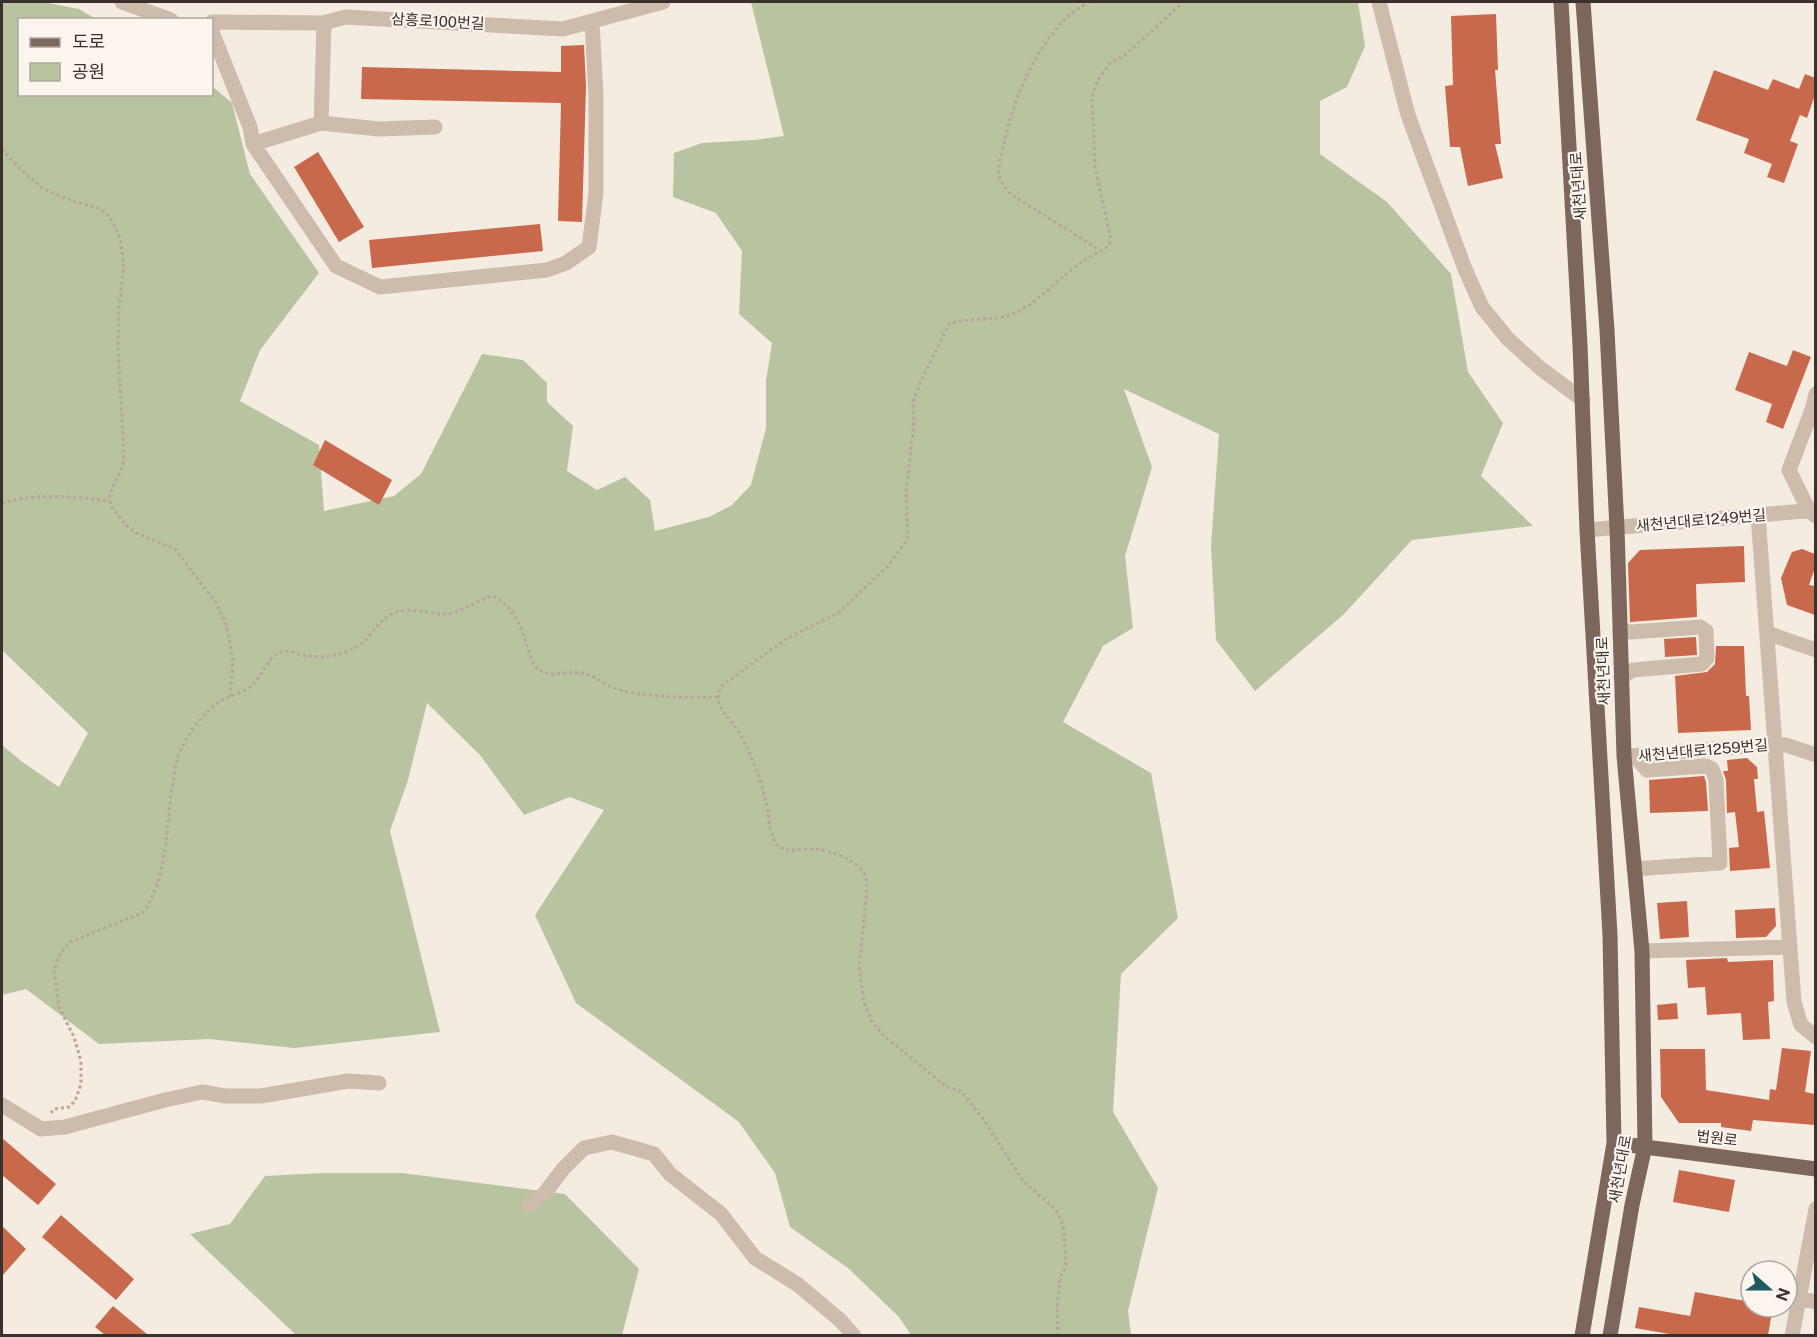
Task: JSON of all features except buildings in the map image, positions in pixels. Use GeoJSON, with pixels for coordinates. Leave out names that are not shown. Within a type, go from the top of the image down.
{"type":"FeatureCollection","features":[{"type":"Feature","properties":{"kind":"main road","name":"새천년대로"},"geometry":{"type":"LineString","coordinates":[[1561,2],[1610,934],[1614,1143],[1582,1335]]}},
{"type":"Feature","properties":{"kind":"main road","name":"새천년대로"},"geometry":{"type":"LineString","coordinates":[[1583,2],[1607,330],[1622,677],[1629,756],[1634,869],[1642,951],[1645,1146],[1632,1205],[1610,1335]]}},
{"type":"Feature","properties":{"kind":"main road","name":"법원로"},"geometry":{"type":"LineString","coordinates":[[1614,1143],[1815,1169]]}},
{"type":"Feature","properties":{"kind":"street"},"geometry":{"type":"LineString","coordinates":[[122,2],[166,18]]}},
{"type":"Feature","properties":{"kind":"street"},"geometry":{"type":"LineString","coordinates":[[345,17],[350,2]]}},
{"type":"Feature","properties":{"kind":"street","name":"삼흥로100번길"},"geometry":{"type":"LineString","coordinates":[[213,22],[324,23],[345,17],[563,28],[663,2]]}},
{"type":"Feature","properties":{"kind":"street"},"geometry":{"type":"LineString","coordinates":[[1378,2],[1408,115],[1465,270],[1482,307],[1508,339],[1540,368],[1583,400]]}},
{"type":"Feature","properties":{"kind":"street"},"geometry":{"type":"LineString","coordinates":[[213,34],[250,127],[253,144],[336,266],[380,286],[547,270],[566,263],[589,247],[597,193],[596,96],[592,22]]}},
{"type":"Feature","properties":{"kind":"street"},"geometry":{"type":"LineString","coordinates":[[321,123],[324,23]]}},
{"type":"Feature","properties":{"kind":"street"},"geometry":{"type":"LineString","coordinates":[[253,144],[321,123],[379,129],[435,127]]}},
{"type":"Feature","properties":{"kind":"street"},"geometry":{"type":"LineString","coordinates":[[1813,512],[1789,470],[1812,410],[1815,394]]}},
{"type":"Feature","properties":{"kind":"street","name":"새천년대로1249번길"},"geometry":{"type":"LineString","coordinates":[[1587,530],[1813,512]]}},
{"type":"Feature","properties":{"kind":"street"},"geometry":{"type":"LineString","coordinates":[[1758,515],[1794,1002],[1801,1025],[1815,1037]]}},
{"type":"Feature","properties":{"kind":"street"},"geometry":{"type":"LineString","coordinates":[[1620,631],[1632,633],[1700,627],[1706,631],[1707,658],[1702,664],[1634,670],[1622,677]]}},
{"type":"Feature","properties":{"kind":"street"},"geometry":{"type":"LineString","coordinates":[[1767,633],[1815,650]]}},
{"type":"Feature","properties":{"kind":"street","name":"새천년대로1259번길"},"geometry":{"type":"LineString","coordinates":[[1629,756],[1775,744],[1786,745],[1815,756]]}},
{"type":"Feature","properties":{"kind":"street"},"geometry":{"type":"LineString","coordinates":[[1629,756],[1647,770],[1706,766],[1712,769],[1716,780],[1718,814],[1720,863],[1634,869]]}},
{"type":"Feature","properties":{"kind":"street"},"geometry":{"type":"LineString","coordinates":[[1642,951],[1790,947]]}},
{"type":"Feature","properties":{"kind":"street"},"geometry":{"type":"LineString","coordinates":[[2,1106],[42,1129],[65,1127],[202,1092],[225,1096],[261,1096],[348,1081],[379,1083]]}},
{"type":"Feature","properties":{"kind":"street"},"geometry":{"type":"LineString","coordinates":[[529,1205],[544,1194],[584,1148],[612,1142],[654,1154],[670,1174],[721,1214],[755,1258],[797,1284],[840,1320],[854,1335]]}},
{"type":"Feature","properties":{"kind":"street"},"geometry":{"type":"LineString","coordinates":[[1815,1209],[1799,1298],[1815,1302]]}},
{"type":"Feature","properties":{"kind":"street"},"geometry":{"type":"LineString","coordinates":[[1792,1335],[1795,1319]]}},
{"type":"Feature","properties":{"kind":"path"},"geometry":{"type":"LineString","coordinates":[[1090,2],[1078,8],[1063,22],[1033,62],[1007,125],[999,177],[1003,186],[1015,196],[1100,250]]}},
{"type":"Feature","properties":{"kind":"path"},"geometry":{"type":"LineString","coordinates":[[1058,1335],[1057,1308],[1060,1278],[1066,1265],[1061,1219],[1053,1208],[1023,1181],[989,1127],[965,1096],[959,1090],[947,1087],[922,1067],[883,1035],[871,1020],[864,1002],[859,968],[867,891],[864,873],[849,860],[835,854],[817,849],[787,851],[779,849],[775,843],[765,796],[752,758],[741,734],[718,703],[717,697],[724,684],[786,639],[838,613],[888,566],[908,538],[906,493],[914,423],[913,403],[920,383],[949,324],[959,320],[998,317],[1013,313],[1029,304],[1083,261],[1107,248],[1110,234],[1095,168],[1093,90],[1110,63],[1125,55],[1182,2]]}},
{"type":"Feature","properties":{"kind":"path"},"geometry":{"type":"LineString","coordinates":[[2,149],[20,170],[42,188],[72,201],[98,208],[106,214],[120,238],[124,266],[119,308],[118,349],[124,455],[122,468],[110,493],[110,501],[113,509],[129,528],[175,549],[216,603],[226,624],[231,647],[233,662],[230,696]]}},
{"type":"Feature","properties":{"kind":"path"},"geometry":{"type":"LineString","coordinates":[[2,504],[35,498],[67,497],[110,501]]}},
{"type":"Feature","properties":{"kind":"path"},"geometry":{"type":"LineString","coordinates":[[42,1129],[42,1122],[54,1109],[69,1107],[75,1101],[81,1084],[81,1061],[77,1046],[59,1007],[54,971],[60,954],[70,942],[144,912],[162,869],[168,810],[179,755],[201,718],[219,702],[242,692],[255,683],[273,657],[282,652],[314,657],[341,654],[364,644],[385,618],[394,612],[405,610],[447,614],[463,610],[492,596],[505,603],[513,614],[523,632],[534,664],[541,672],[582,673],[617,689],[635,693],[717,697]]}},
{"type":"Feature","properties":{"kind":"green space"},"geometry":{"type":"Polygon","coordinates":[[[2,2],[43,2],[79,9],[94,18],[18,18],[18,96],[213,96],[213,87],[232,103],[250,174],[319,273],[260,350],[240,401],[319,445],[324,511],[394,496],[421,474],[482,354],[523,360],[547,383],[547,402],[573,426],[567,471],[597,490],[625,477],[650,500],[655,531],[709,517],[732,505],[751,485],[766,428],[766,381],[772,343],[739,314],[742,251],[716,213],[673,197],[674,153],[702,143],[784,136],[751,2],[1358,2],[1365,46],[1347,87],[1320,101],[1320,154],[1387,202],[1451,274],[1468,372],[1503,423],[1481,476],[1533,526],[1412,540],[1344,614],[1255,691],[1216,640],[1211,546],[1219,434],[1124,389],[1152,467],[1125,556],[1133,628],[1103,646],[1063,722],[1151,773],[1178,918],[1121,974],[1113,1112],[1158,1188],[1128,1311],[1131,1335],[911,1335],[899,1317],[848,1268],[790,1227],[775,1173],[739,1122],[576,1003],[535,915],[604,810],[570,797],[524,815],[480,755],[427,703],[408,780],[390,831],[440,1032],[294,1048],[209,1039],[99,1044],[26,989],[2,995],[2,745],[59,787],[88,733],[2,650],[2,2]]]}},
{"type":"Feature","properties":{"kind":"green space"},"geometry":{"type":"Polygon","coordinates":[[[402,1173],[565,1194],[639,1269],[622,1335],[296,1335],[190,1234],[230,1224],[265,1176],[402,1173]]]}}]}
